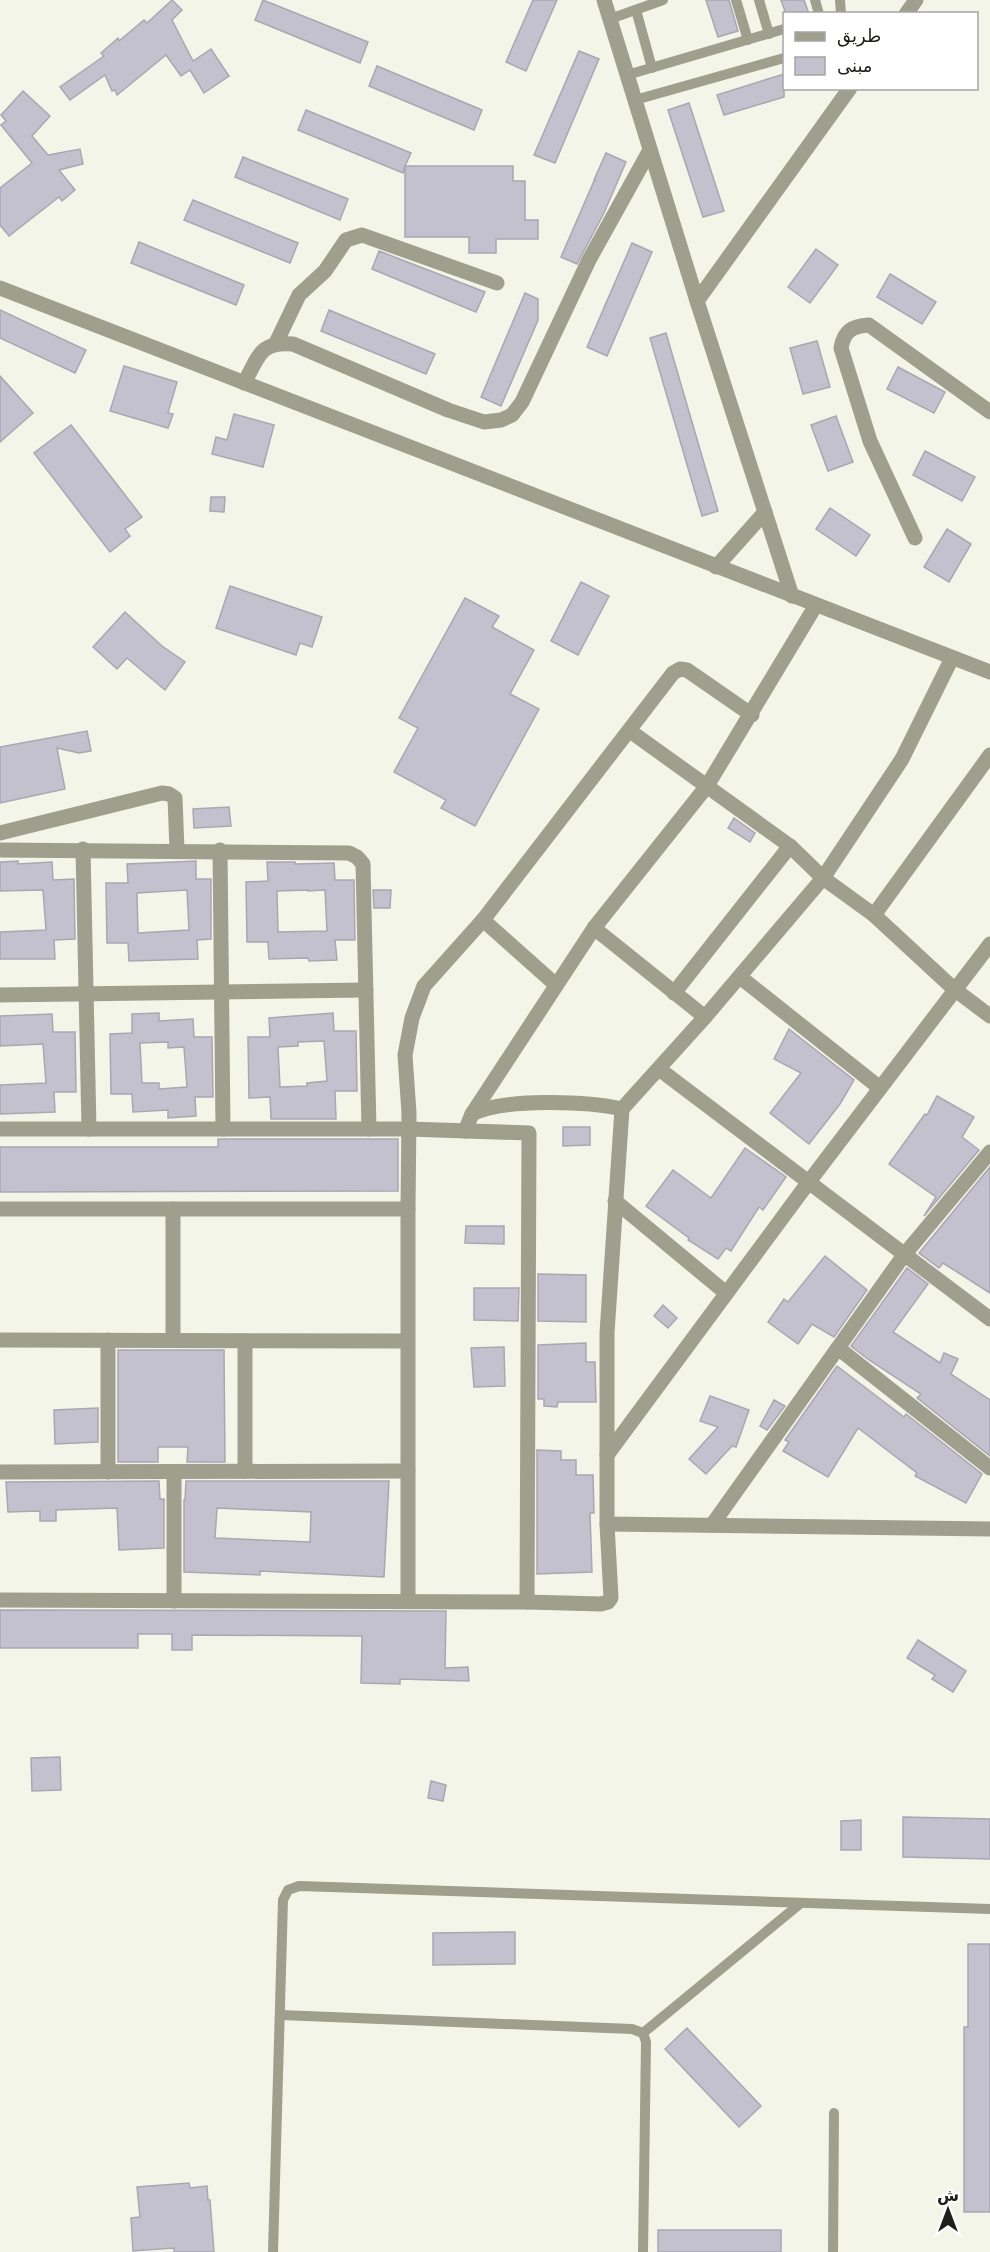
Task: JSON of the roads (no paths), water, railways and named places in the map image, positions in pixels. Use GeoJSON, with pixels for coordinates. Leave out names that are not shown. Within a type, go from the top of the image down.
{"type":"FeatureCollection","features":[{"type":"Feature","properties":{"kind":"street"},"geometry":{"type":"LineString","coordinates":[[604,0],[697,301],[792,596]]}},
{"type":"Feature","properties":{"kind":"street"},"geometry":{"type":"LineString","coordinates":[[697,301],[849,90]]}},
{"type":"Feature","properties":{"kind":"street"},"geometry":{"type":"LineString","coordinates":[[244,383],[264,348],[276,343],[293,344],[448,410],[484,422],[501,420],[512,415],[522,402],[589,260],[650,150]]}},
{"type":"Feature","properties":{"kind":"street"},"geometry":{"type":"LineString","coordinates":[[276,343],[299,295],[326,271],[346,240],[362,235],[497,284]]}},
{"type":"Feature","properties":{"kind":"street"},"geometry":{"type":"LineString","coordinates":[[0,288],[990,672]]}},
{"type":"Feature","properties":{"kind":"street"},"geometry":{"type":"LineString","coordinates":[[915,538],[870,441],[841,348],[843,338],[849,330],[869,325],[990,412]]}},
{"type":"Feature","properties":{"kind":"street"},"geometry":{"type":"LineString","coordinates":[[716,567],[765,512]]}},
{"type":"Feature","properties":{"kind":"street"},"geometry":{"type":"LineString","coordinates":[[465,1131],[472,1114],[594,928],[707,786],[752,715],[816,605]]}},
{"type":"Feature","properties":{"kind":"street"},"geometry":{"type":"LineString","coordinates":[[0,1600],[601,1604],[608,1602],[612,1598],[607,1524],[607,1333],[622,1109],[740,977],[823,878],[902,759],[952,658]]}},
{"type":"Feature","properties":{"kind":"street"},"geometry":{"type":"LineString","coordinates":[[408,1601],[406,1341],[408,1129],[405,1055],[412,1018],[424,986],[483,920],[673,673],[680,669],[687,670],[752,715]]}},
{"type":"Feature","properties":{"kind":"street"},"geometry":{"type":"LineString","coordinates":[[630,731],[790,846],[823,878],[874,915],[954,989],[990,1016]]}},
{"type":"Feature","properties":{"kind":"street"},"geometry":{"type":"LineString","coordinates":[[874,915],[990,755]]}},
{"type":"Feature","properties":{"kind":"street"},"geometry":{"type":"LineString","coordinates":[[0,833],[162,793],[176,798],[177,850]]}},
{"type":"Feature","properties":{"kind":"street"},"geometry":{"type":"LineString","coordinates":[[674,993],[790,846]]}},
{"type":"Feature","properties":{"kind":"street"},"geometry":{"type":"LineString","coordinates":[[0,849],[349,852],[357,857],[363,864],[369,1129]]}},
{"type":"Feature","properties":{"kind":"street"},"geometry":{"type":"LineString","coordinates":[[83,849],[89,1129]]}},
{"type":"Feature","properties":{"kind":"street"},"geometry":{"type":"LineString","coordinates":[[220,850],[223,1129]]}},
{"type":"Feature","properties":{"kind":"street"},"geometry":{"type":"LineString","coordinates":[[483,920],[555,985]]}},
{"type":"Feature","properties":{"kind":"street"},"geometry":{"type":"LineString","coordinates":[[594,928],[705,1017]]}},
{"type":"Feature","properties":{"kind":"street"},"geometry":{"type":"LineString","coordinates":[[607,1455],[808,1183],[990,944]]}},
{"type":"Feature","properties":{"kind":"street"},"geometry":{"type":"LineString","coordinates":[[740,977],[880,1088]]}},
{"type":"Feature","properties":{"kind":"street"},"geometry":{"type":"LineString","coordinates":[[0,995],[366,990]]}},
{"type":"Feature","properties":{"kind":"street"},"geometry":{"type":"LineString","coordinates":[[659,1069],[990,1319]]}},
{"type":"Feature","properties":{"kind":"street"},"geometry":{"type":"LineString","coordinates":[[472,1114],[482,1109],[511,1103],[606,1105],[622,1109]]}},
{"type":"Feature","properties":{"kind":"street"},"geometry":{"type":"LineString","coordinates":[[0,1129],[408,1129],[529,1133],[527,1602]]}},
{"type":"Feature","properties":{"kind":"street"},"geometry":{"type":"LineString","coordinates":[[712,1525],[904,1255],[990,1152]]}},
{"type":"Feature","properties":{"kind":"street"},"geometry":{"type":"LineString","coordinates":[[615,1201],[726,1293]]}},
{"type":"Feature","properties":{"kind":"street"},"geometry":{"type":"LineString","coordinates":[[0,1209],[408,1209]]}},
{"type":"Feature","properties":{"kind":"street"},"geometry":{"type":"LineString","coordinates":[[173,1209],[173,1340]]}},
{"type":"Feature","properties":{"kind":"street"},"geometry":{"type":"LineString","coordinates":[[0,1340],[406,1341]]}},
{"type":"Feature","properties":{"kind":"street"},"geometry":{"type":"LineString","coordinates":[[108,1340],[108,1472]]}},
{"type":"Feature","properties":{"kind":"street"},"geometry":{"type":"LineString","coordinates":[[245,1341],[245,1471]]}},
{"type":"Feature","properties":{"kind":"street"},"geometry":{"type":"LineString","coordinates":[[838,1348],[990,1468]]}},
{"type":"Feature","properties":{"kind":"street"},"geometry":{"type":"LineString","coordinates":[[0,1472],[408,1471]]}},
{"type":"Feature","properties":{"kind":"street"},"geometry":{"type":"LineString","coordinates":[[174,1472],[174,1601]]}},
{"type":"Feature","properties":{"kind":"street"},"geometry":{"type":"LineString","coordinates":[[607,1524],[990,1529]]}},
{"type":"Feature","properties":{"kind":"lane"},"geometry":{"type":"LineString","coordinates":[[610,19],[663,0]]}},
{"type":"Feature","properties":{"kind":"lane"},"geometry":{"type":"LineString","coordinates":[[736,0],[748,40]]}},
{"type":"Feature","properties":{"kind":"lane"},"geometry":{"type":"LineString","coordinates":[[759,0],[769,34]]}},
{"type":"Feature","properties":{"kind":"lane"},"geometry":{"type":"LineString","coordinates":[[636,10],[652,68]]}},
{"type":"Feature","properties":{"kind":"lane"},"geometry":{"type":"LineString","coordinates":[[627,75],[783,29]]}},
{"type":"Feature","properties":{"kind":"lane"},"geometry":{"type":"LineString","coordinates":[[635,100],[783,58]]}},
{"type":"Feature","properties":{"kind":"lane"},"geometry":{"type":"LineString","coordinates":[[273,2252],[283,1900],[288,1890],[299,1886],[990,1909]]}},
{"type":"Feature","properties":{"kind":"lane"},"geometry":{"type":"LineString","coordinates":[[643,2033],[801,1902]]}},
{"type":"Feature","properties":{"kind":"lane"},"geometry":{"type":"LineString","coordinates":[[280,2015],[632,2029],[643,2033]]}},
{"type":"Feature","properties":{"kind":"lane"},"geometry":{"type":"LineString","coordinates":[[642,2252],[646,2042],[643,2033]]}},
{"type":"Feature","properties":{"kind":"lane"},"geometry":{"type":"LineString","coordinates":[[833,2252],[834,2113]]}}]}
